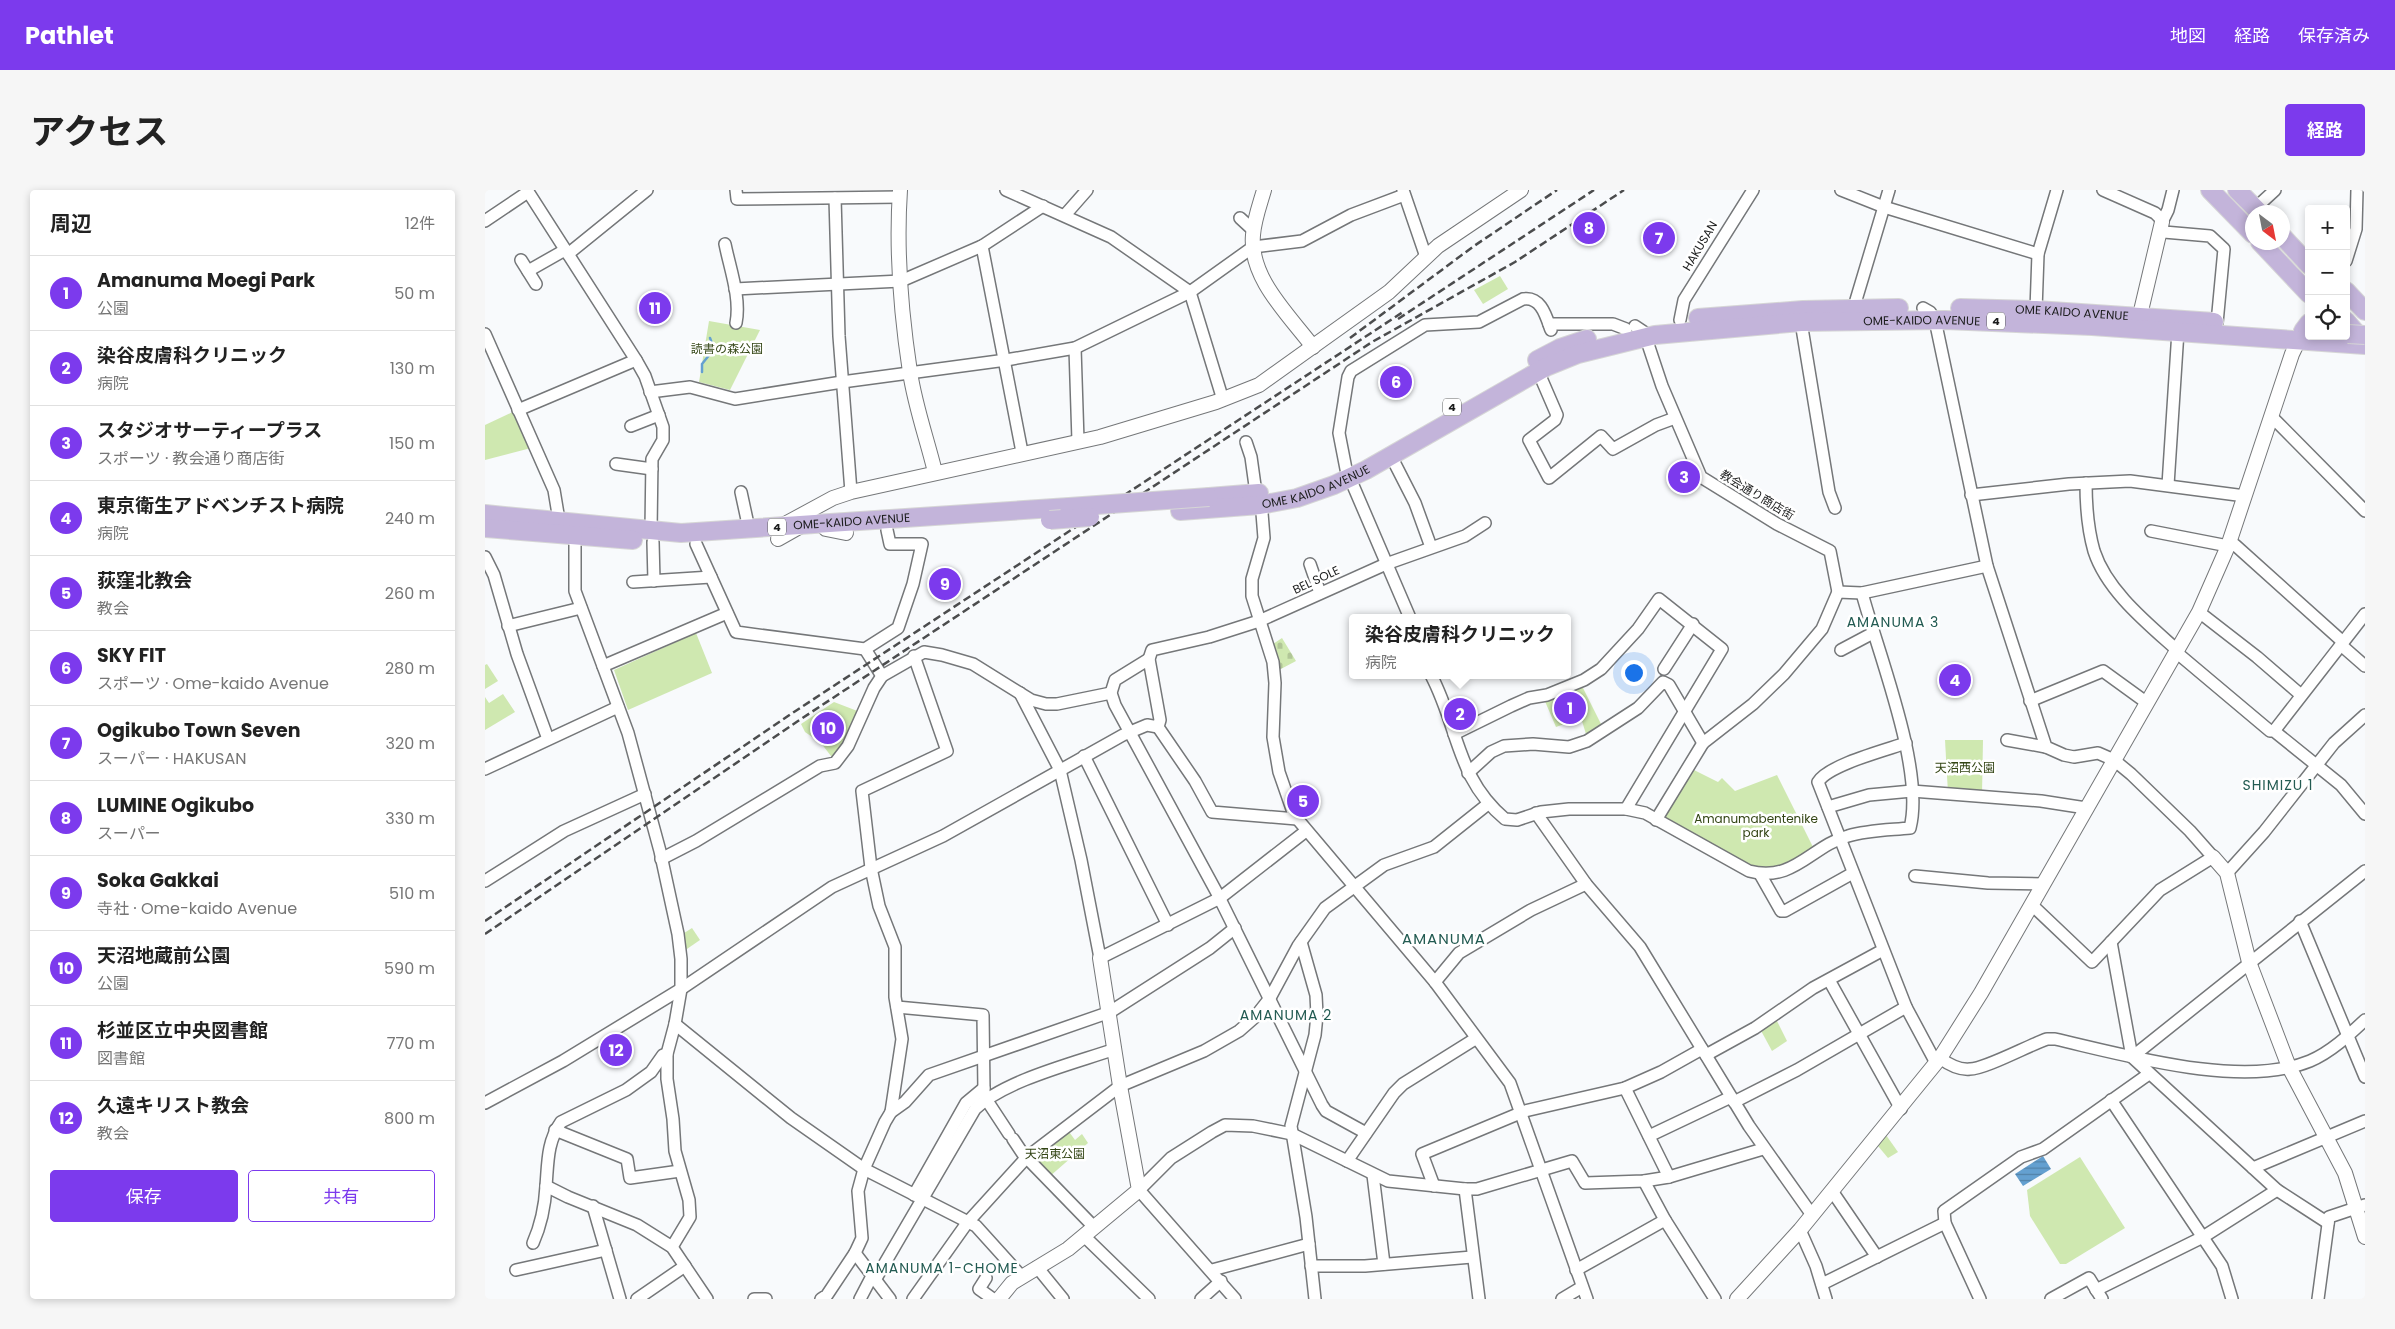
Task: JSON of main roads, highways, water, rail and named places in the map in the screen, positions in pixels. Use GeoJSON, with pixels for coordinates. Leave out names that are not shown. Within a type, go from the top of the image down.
{"type":"FeatureCollection","features":[{"type":"Feature","properties":{"kind":"main road"},"geometry":{"type":"LineString","coordinates":[[2210,190],[2245,226]]}},
{"type":"Feature","properties":{"kind":"main road"},"geometry":{"type":"LineString","coordinates":[[2221,190],[2245,214]]}},
{"type":"Feature","properties":{"kind":"main road"},"geometry":{"type":"LineString","coordinates":[[2237,190],[2264,201]]}},
{"type":"Feature","properties":{"kind":"main road"},"geometry":{"type":"LineString","coordinates":[[2290,231],[2308,250]]}},
{"type":"Feature","properties":{"kind":"main road"},"geometry":{"type":"LineString","coordinates":[[2290,245],[2305,261]]}},
{"type":"Feature","properties":{"kind":"main road"},"geometry":{"type":"LineString","coordinates":[[2268,250],[2305,290]]}},
{"type":"Feature","properties":{"kind":"main road"},"geometry":{"type":"LineString","coordinates":[[2280,250],[2305,277]]}},
{"type":"Feature","properties":{"kind":"main road"},"geometry":{"type":"LineString","coordinates":[[2350,295],[2365,311]]}},
{"type":"Feature","properties":{"kind":"main road","name":"OME KAIDO AVENUE"},"geometry":{"type":"LineString","coordinates":[[1051,520],[1180,511],[1257,499],[1297,498],[1391,456],[1538,371],[1636,330],[1680,320],[1773,311],[1863,308],[1929,314],[2036,310],[2135,322],[2217,322],[2304,331]]}},
{"type":"Feature","properties":{"kind":"main road"},"geometry":{"type":"LineString","coordinates":[[2350,311],[2365,328]]}},
{"type":"Feature","properties":{"kind":"main road","name":"OME-KAIDO AVENUE"},"geometry":{"type":"LineString","coordinates":[[1348,474],[1560,348],[1636,330],[1929,314],[2135,322],[2177,331],[2304,331],[2356,339]]}},
{"type":"Feature","properties":{"kind":"main road","name":"OME-KAIDO AVENUE"},"geometry":{"type":"LineString","coordinates":[[485,514],[652,536],[696,544],[834,526],[1069,507],[1209,496],[1257,499]]}},
{"type":"Feature","properties":{"kind":"main road","name":"OME-KAIDO AVENUE"},"geometry":{"type":"LineString","coordinates":[[652,536],[749,529],[777,533],[803,525],[887,530],[1051,520]]}},
{"type":"Feature","properties":{"kind":"main road","name":"OME-KAIDO AVENUE"},"geometry":{"type":"LineString","coordinates":[[485,528],[569,526]]}},
{"type":"Feature","properties":{"kind":"water"},"geometry":{"type":"Polygon","coordinates":[[[2043,1156],[2051,1169],[2023,1186],[2015,1174],[2043,1156]]]}},
{"type":"Feature","properties":{"kind":"waterway"},"geometry":{"type":"LineString","coordinates":[[702,372],[702,364],[714,349],[710,338]]}},
{"type":"Feature","properties":{"kind":"railway"},"geometry":{"type":"LineString","coordinates":[[1350,338],[1474,246],[1557,190]]}},
{"type":"Feature","properties":{"kind":"railway"},"geometry":{"type":"LineString","coordinates":[[1398,319],[1594,190]]}},
{"type":"Feature","properties":{"kind":"railway"},"geometry":{"type":"LineString","coordinates":[[485,934],[798,721],[1372,342],[1515,262],[1624,190]]}},
{"type":"Feature","properties":{"kind":"railway"},"geometry":{"type":"LineString","coordinates":[[485,921],[794,712],[1403,312]]}},
{"type":"Feature","properties":{"kind":"place","name":"LUMINE Ogikubo"},"geometry":{"type":"Point","coordinates":[1589,228]}},
{"type":"Feature","properties":{"kind":"place","name":"Ogikubo Town Seven"},"geometry":{"type":"Point","coordinates":[1659,238]}},
{"type":"Feature","properties":{"kind":"place","name":"杉並区立中央図書館"},"geometry":{"type":"Point","coordinates":[655,308]}},
{"type":"Feature","properties":{"kind":"place","name":"SKY FIT"},"geometry":{"type":"Point","coordinates":[1396,382]}},
{"type":"Feature","properties":{"kind":"place","name":"スタジオサーティープラス"},"geometry":{"type":"Point","coordinates":[1684,477]}},
{"type":"Feature","properties":{"kind":"place","name":"Soka Gakkai"},"geometry":{"type":"Point","coordinates":[945,584]}},
{"type":"Feature","properties":{"kind":"place","name":"東京衛生アドベンチスト病院"},"geometry":{"type":"Point","coordinates":[1955,680]}},
{"type":"Feature","properties":{"kind":"place","name":"Amanuma Moegi Park"},"geometry":{"type":"Point","coordinates":[1570,708]}},
{"type":"Feature","properties":{"kind":"place","name":"染谷皮膚科クリニック"},"geometry":{"type":"Point","coordinates":[1460,714]}},
{"type":"Feature","properties":{"kind":"place","name":"天沼地蔵前公園"},"geometry":{"type":"Point","coordinates":[828,728]}},
{"type":"Feature","properties":{"kind":"place","name":"荻窪北教会"},"geometry":{"type":"Point","coordinates":[1303,801]}},
{"type":"Feature","properties":{"kind":"place","name":"久遠キリスト教会"},"geometry":{"type":"Point","coordinates":[616,1050]}},
{"type":"Feature","properties":{"kind":"district","name":"AMANUMA 3"},"geometry":{"type":"Point","coordinates":[1893,622]}},
{"type":"Feature","properties":{"kind":"district","name":"SHIMIZU 1"},"geometry":{"type":"Point","coordinates":[2278,785]}},
{"type":"Feature","properties":{"kind":"district","name":"AMANUMA"},"geometry":{"type":"Point","coordinates":[1444,939]}},
{"type":"Feature","properties":{"kind":"district","name":"AMANUMA 2"},"geometry":{"type":"Point","coordinates":[1286,1015]}},
{"type":"Feature","properties":{"kind":"district","name":"AMANUMA 1-CHOME"},"geometry":{"type":"Point","coordinates":[942,1268]}},
{"type":"Feature","properties":{"kind":"park label","name":"読書の森公園"},"geometry":{"type":"Point","coordinates":[727,349]}},
{"type":"Feature","properties":{"kind":"park label","name":"天沼西公園"},"geometry":{"type":"Point","coordinates":[1965,768]}},
{"type":"Feature","properties":{"kind":"park label","name":"Amanumabentenike park"},"geometry":{"type":"Point","coordinates":[1756,826]}},
{"type":"Feature","properties":{"kind":"park label","name":"天沼東公園"},"geometry":{"type":"Point","coordinates":[1055,1154]}}]}
